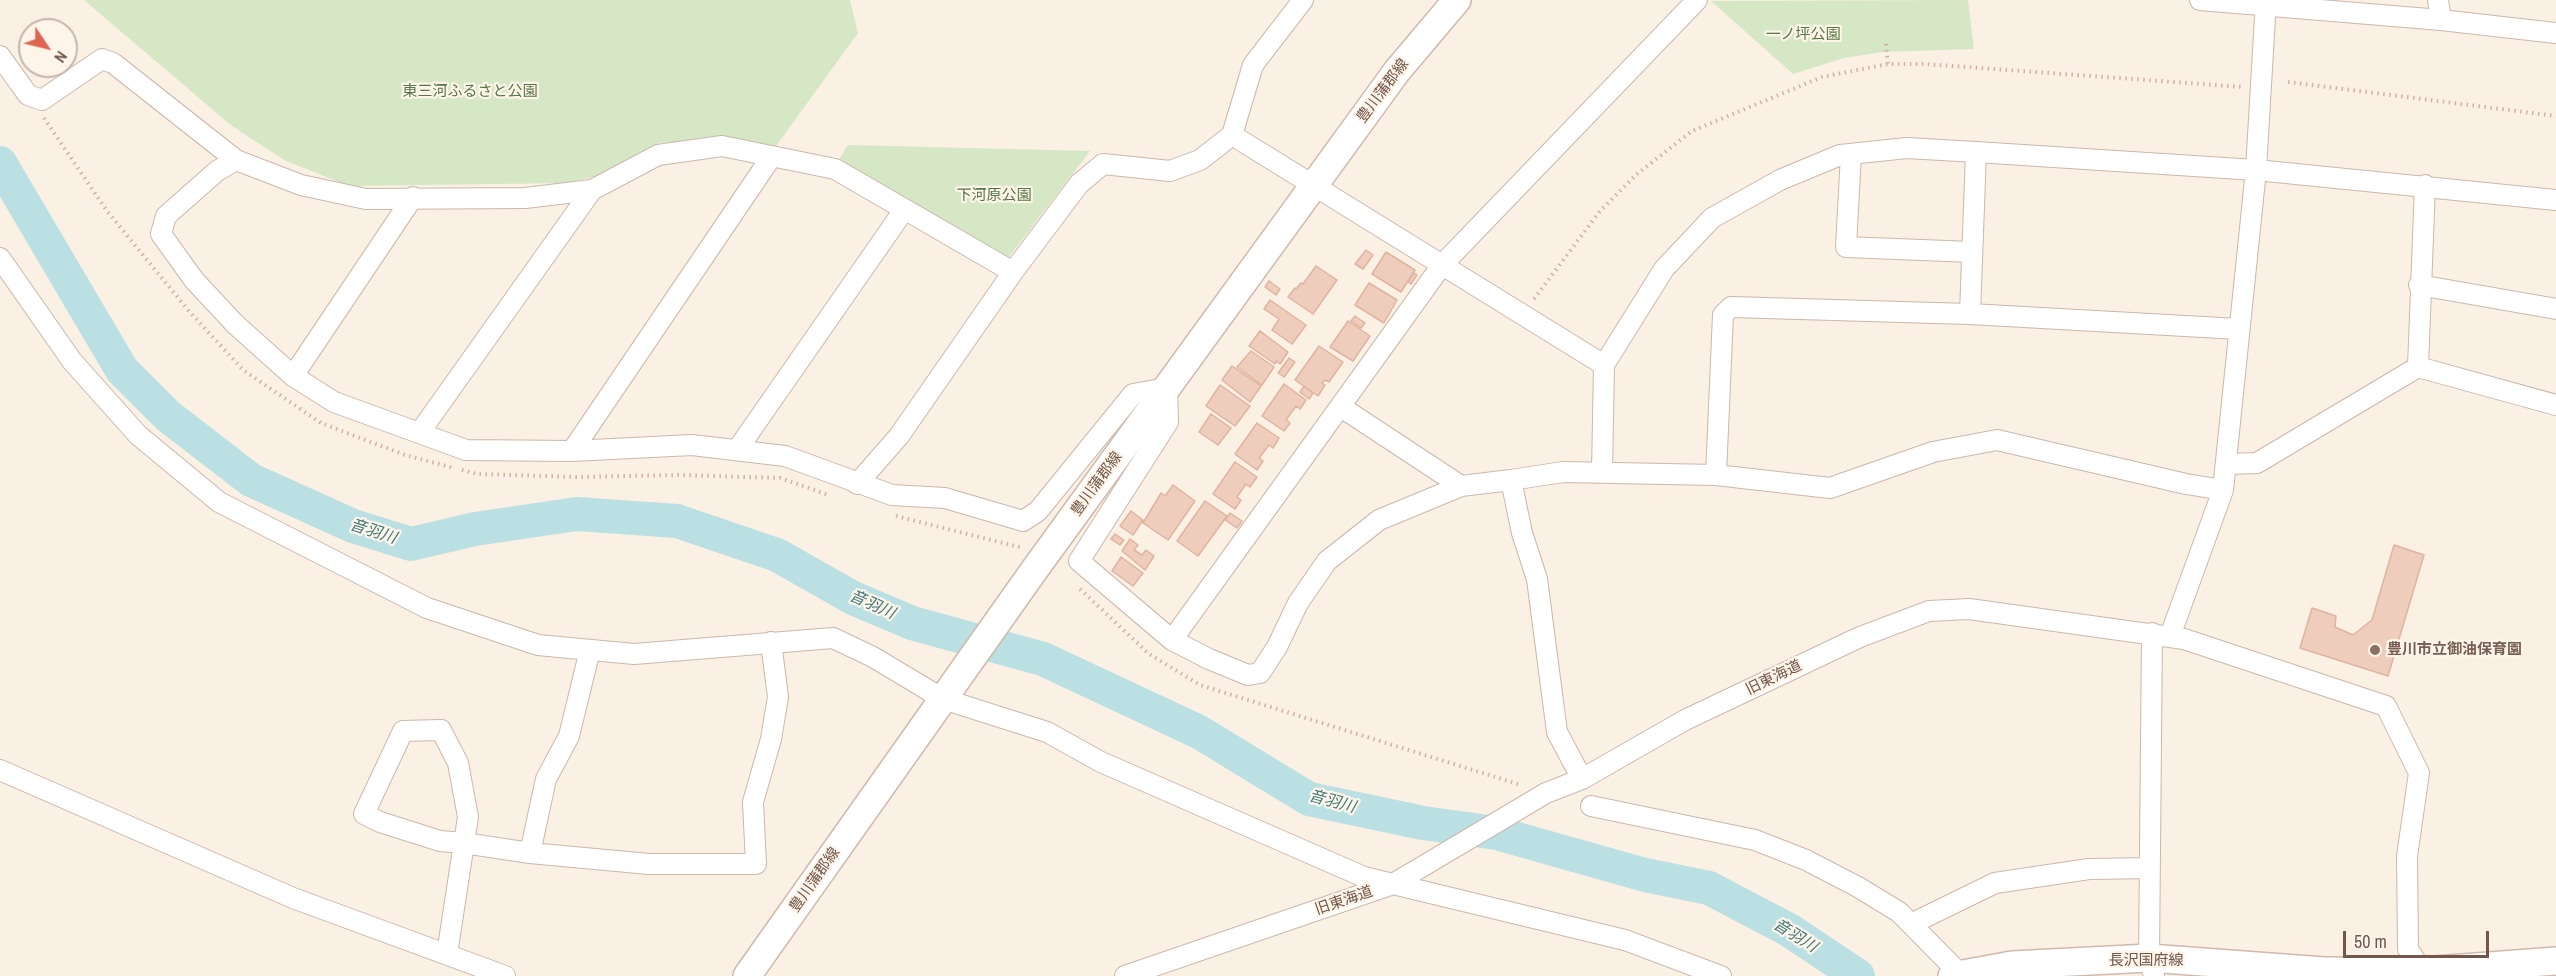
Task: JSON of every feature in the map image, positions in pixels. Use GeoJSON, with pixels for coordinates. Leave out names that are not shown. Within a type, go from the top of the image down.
{"type":"FeatureCollection","features":[{"type":"Feature","properties":{"kind":"main road","name":"豊川蒲郡線"},"geometry":{"type":"LineString","coordinates":[[747,976],[1035,569],[1397,70],[1457,0]]}},
{"type":"Feature","properties":{"kind":"main road","name":"長沢国府線"},"geometry":{"type":"LineString","coordinates":[[1958,975],[2012,965],[2422,971],[2519,966],[2556,961]]}},
{"type":"Feature","properties":{"kind":"street"},"geometry":{"type":"LineString","coordinates":[[857,484],[899,436],[1013,272],[1079,184],[1102,164],[1170,171],[1200,160],[1232,135],[1253,65],[1303,0]]}},
{"type":"Feature","properties":{"kind":"street"},"geometry":{"type":"LineString","coordinates":[[1172,640],[1442,265],[1697,0]]}},
{"type":"Feature","properties":{"kind":"street"},"geometry":{"type":"LineString","coordinates":[[2200,0],[2266,3],[2556,33]]}},
{"type":"Feature","properties":{"kind":"street"},"geometry":{"type":"LineString","coordinates":[[2438,0],[2441,20]]}},
{"type":"Feature","properties":{"kind":"street"},"geometry":{"type":"LineString","coordinates":[[2152,967],[2150,868],[2161,635],[2223,490],[2256,170],[2266,3]]}},
{"type":"Feature","properties":{"kind":"street"},"geometry":{"type":"LineString","coordinates":[[0,56],[28,95],[42,100],[102,59],[113,63],[236,160],[301,185],[366,199],[525,198],[592,190],[658,155],[722,146],[836,169],[1013,272]]}},
{"type":"Feature","properties":{"kind":"street"},"geometry":{"type":"LineString","coordinates":[[1232,135],[1604,365]]}},
{"type":"Feature","properties":{"kind":"street"},"geometry":{"type":"LineString","coordinates":[[1602,472],[1604,365],[1664,269],[1712,218],[1780,180],[1840,155],[1907,148],[1976,152],[2256,170],[2425,185],[2556,200]]}},
{"type":"Feature","properties":{"kind":"street"},"geometry":{"type":"LineString","coordinates":[[1970,314],[1976,152]]}},
{"type":"Feature","properties":{"kind":"street"},"geometry":{"type":"LineString","coordinates":[[1851,154],[1846,247],[1972,252]]}},
{"type":"Feature","properties":{"kind":"street"},"geometry":{"type":"LineString","coordinates":[[572,451],[772,156]]}},
{"type":"Feature","properties":{"kind":"street"},"geometry":{"type":"LineString","coordinates":[[236,160],[217,171],[166,216],[161,234],[194,280],[235,324],[292,376],[334,402],[466,450],[572,451],[692,445],[785,456],[892,495],[945,498],[1023,521],[1038,511],[1133,394],[1167,388],[1168,422],[1079,561],[1172,640],[1248,675],[1260,673],[1277,647],[1298,603],[1327,561],[1378,520],[1461,486],[1563,472],[1602,472],[1716,475],[1830,488],[1933,452],[1997,440],[2186,484],[2223,490]]}},
{"type":"Feature","properties":{"kind":"street"},"geometry":{"type":"LineString","coordinates":[[2418,367],[2419,285],[2425,185]]}},
{"type":"Feature","properties":{"kind":"street"},"geometry":{"type":"LineString","coordinates":[[420,432],[592,190]]}},
{"type":"Feature","properties":{"kind":"street"},"geometry":{"type":"LineString","coordinates":[[292,376],[413,198]]}},
{"type":"Feature","properties":{"kind":"street"},"geometry":{"type":"LineString","coordinates":[[737,450],[904,210]]}},
{"type":"Feature","properties":{"kind":"street"},"geometry":{"type":"LineString","coordinates":[[0,258],[72,361],[138,435],[219,501],[427,608],[538,645],[634,654],[833,638],[946,694],[1047,732],[1101,762],[1364,877],[1400,880],[1625,940],[1720,976]]}},
{"type":"Feature","properties":{"kind":"street"},"geometry":{"type":"LineString","coordinates":[[2419,285],[2556,309]]}},
{"type":"Feature","properties":{"kind":"street"},"geometry":{"type":"LineString","coordinates":[[1716,475],[1723,315],[1731,307],[1970,314],[2239,329]]}},
{"type":"Feature","properties":{"kind":"street"},"geometry":{"type":"LineString","coordinates":[[2226,464],[2257,463],[2418,367],[2556,405]]}},
{"type":"Feature","properties":{"kind":"street"},"geometry":{"type":"LineString","coordinates":[[1341,407],[1461,486]]}},
{"type":"Feature","properties":{"kind":"street"},"geometry":{"type":"LineString","coordinates":[[1511,480],[1522,533],[1538,579],[1557,732],[1582,779]]}},
{"type":"Feature","properties":{"kind":"street","name":"旧東海道"},"geometry":{"type":"LineString","coordinates":[[1125,976],[1400,880],[1546,793],[1582,779],[1696,715],[1860,637],[1929,611],[1969,609],[2184,639],[2336,687],[2386,706],[2419,774],[2407,856],[2408,949],[2422,971]]}},
{"type":"Feature","properties":{"kind":"street"},"geometry":{"type":"LineString","coordinates":[[447,954],[464,843],[468,817],[458,763],[441,730],[403,731],[364,814],[380,822],[440,841],[464,843],[530,853],[649,864],[756,864],[753,802],[771,739],[778,697],[771,642]]}},
{"type":"Feature","properties":{"kind":"street"},"geometry":{"type":"LineString","coordinates":[[530,853],[546,779],[569,736],[590,650]]}},
{"type":"Feature","properties":{"kind":"street"},"geometry":{"type":"LineString","coordinates":[[0,770],[293,898],[505,976]]}},
{"type":"Feature","properties":{"kind":"street"},"geometry":{"type":"LineString","coordinates":[[1591,806],[1755,840],[1806,860],[1858,886],[1899,912],[1958,975]]}},
{"type":"Feature","properties":{"kind":"street"},"geometry":{"type":"LineString","coordinates":[[1911,924],[1995,883],[2089,869],[2150,868]]}},
{"type":"Feature","properties":{"kind":"path"},"geometry":{"type":"LineString","coordinates":[[1886,44],[1888,64]]}},
{"type":"Feature","properties":{"kind":"path"},"geometry":{"type":"LineString","coordinates":[[1531,302],[1600,211],[1637,174],[1692,131],[1822,77],[1888,64],[1936,65],[2244,87]]}},
{"type":"Feature","properties":{"kind":"path"},"geometry":{"type":"LineString","coordinates":[[2288,82],[2556,116]]}},
{"type":"Feature","properties":{"kind":"path"},"geometry":{"type":"LineString","coordinates":[[42,115],[106,212],[188,310],[243,370],[321,423],[405,455],[477,474],[577,477],[680,474],[780,478],[832,496]]}},
{"type":"Feature","properties":{"kind":"path"},"geometry":{"type":"LineString","coordinates":[[1200,684],[1546,793]]}},
{"type":"Feature","properties":{"kind":"green space","name":"東三河ふるさと公園"},"geometry":{"type":"Polygon","coordinates":[[[84,0],[850,0],[858,33],[776,146],[738,139],[659,143],[609,174],[565,183],[349,186],[284,160],[232,126],[84,0]]]}},
{"type":"Feature","properties":{"kind":"green space","name":"一ノ坪公園"},"geometry":{"type":"Polygon","coordinates":[[[1968,0],[1974,49],[1882,52],[1844,58],[1793,74],[1711,1],[1968,0]]]}},
{"type":"Feature","properties":{"kind":"green space","name":"下河原公園"},"geometry":{"type":"Polygon","coordinates":[[[848,145],[1090,151],[1008,258],[839,159],[848,145]]]}},
{"type":"Feature","properties":{"kind":"building"},"geometry":{"type":"Polygon","coordinates":[[[1366,250],[1373,255],[1363,269],[1355,264],[1366,250]]]}},
{"type":"Feature","properties":{"kind":"building"},"geometry":{"type":"Polygon","coordinates":[[[1386,252],[1415,270],[1401,292],[1372,274],[1386,252]]]}},
{"type":"Feature","properties":{"kind":"building"},"geometry":{"type":"Polygon","coordinates":[[[1316,266],[1337,280],[1313,314],[1288,297],[1295,288],[1303,284],[1316,266]]]}},
{"type":"Feature","properties":{"kind":"building"},"geometry":{"type":"Polygon","coordinates":[[[1414,273],[1417,275],[1411,284],[1408,282],[1414,273]]]}},
{"type":"Feature","properties":{"kind":"building"},"geometry":{"type":"Polygon","coordinates":[[[1269,281],[1280,289],[1276,295],[1265,287],[1269,281]]]}},
{"type":"Feature","properties":{"kind":"building"},"geometry":{"type":"Polygon","coordinates":[[[1369,283],[1397,300],[1384,323],[1355,305],[1369,283]]]}},
{"type":"Feature","properties":{"kind":"building"},"geometry":{"type":"Polygon","coordinates":[[[1270,300],[1306,325],[1292,344],[1272,330],[1279,319],[1264,309],[1270,300]]]}},
{"type":"Feature","properties":{"kind":"building"},"geometry":{"type":"Polygon","coordinates":[[[1355,316],[1365,323],[1361,328],[1351,321],[1355,316]]]}},
{"type":"Feature","properties":{"kind":"building"},"geometry":{"type":"Polygon","coordinates":[[[1348,321],[1370,336],[1353,361],[1330,347],[1348,321]]]}},
{"type":"Feature","properties":{"kind":"building"},"geometry":{"type":"Polygon","coordinates":[[[1260,331],[1288,352],[1280,364],[1276,361],[1275,364],[1249,346],[1260,331]]]}},
{"type":"Feature","properties":{"kind":"building"},"geometry":{"type":"Polygon","coordinates":[[[1319,346],[1343,362],[1329,382],[1325,380],[1322,383],[1325,385],[1318,396],[1295,380],[1319,346]]]}},
{"type":"Feature","properties":{"kind":"building"},"geometry":{"type":"Polygon","coordinates":[[[1251,351],[1274,367],[1262,385],[1237,367],[1251,351]]]}},
{"type":"Feature","properties":{"kind":"building"},"geometry":{"type":"Polygon","coordinates":[[[1289,358],[1295,362],[1284,377],[1278,373],[1289,358]]]}},
{"type":"Feature","properties":{"kind":"building"},"geometry":{"type":"Polygon","coordinates":[[[1232,366],[1261,386],[1250,402],[1222,380],[1232,366]]]}},
{"type":"Feature","properties":{"kind":"building"},"geometry":{"type":"Polygon","coordinates":[[[1284,384],[1306,400],[1300,409],[1296,406],[1286,420],[1290,423],[1284,431],[1262,416],[1284,384]]]}},
{"type":"Feature","properties":{"kind":"building"},"geometry":{"type":"Polygon","coordinates":[[[1220,385],[1250,406],[1235,426],[1206,406],[1220,385]]]}},
{"type":"Feature","properties":{"kind":"building"},"geometry":{"type":"Polygon","coordinates":[[[1304,386],[1313,393],[1309,399],[1300,392],[1304,386]]]}},
{"type":"Feature","properties":{"kind":"building"},"geometry":{"type":"Polygon","coordinates":[[[1211,414],[1231,428],[1218,445],[1199,432],[1211,414]]]}},
{"type":"Feature","properties":{"kind":"building"},"geometry":{"type":"Polygon","coordinates":[[[1257,423],[1279,438],[1273,448],[1269,445],[1259,458],[1263,461],[1257,470],[1235,454],[1257,423]]]}},
{"type":"Feature","properties":{"kind":"building"},"geometry":{"type":"Polygon","coordinates":[[[1235,462],[1257,477],[1250,487],[1246,484],[1237,497],[1241,500],[1235,509],[1213,494],[1235,462]]]}},
{"type":"Feature","properties":{"kind":"building"},"geometry":{"type":"Polygon","coordinates":[[[1173,485],[1195,501],[1168,540],[1143,523],[1161,493],[1165,496],[1173,485]]]}},
{"type":"Feature","properties":{"kind":"building"},"geometry":{"type":"Polygon","coordinates":[[[1205,501],[1227,516],[1198,556],[1177,541],[1205,501]]]}},
{"type":"Feature","properties":{"kind":"building"},"geometry":{"type":"Polygon","coordinates":[[[1131,511],[1143,520],[1133,535],[1120,526],[1131,511]]]}},
{"type":"Feature","properties":{"kind":"building"},"geometry":{"type":"Polygon","coordinates":[[[1230,513],[1242,521],[1237,528],[1225,520],[1230,513]]]}},
{"type":"Feature","properties":{"kind":"building"},"geometry":{"type":"Polygon","coordinates":[[[1115,534],[1124,540],[1120,545],[1111,539],[1115,534]]]}},
{"type":"Feature","properties":{"kind":"building"},"geometry":{"type":"Polygon","coordinates":[[[1130,539],[1138,545],[1134,550],[1142,555],[1146,550],[1154,556],[1145,570],[1122,551],[1130,539]]]}},
{"type":"Feature","properties":{"kind":"building"},"geometry":{"type":"Polygon","coordinates":[[[2394,545],[2424,555],[2388,676],[2300,648],[2312,608],[2336,616],[2335,627],[2353,635],[2372,620],[2394,545]]]}},
{"type":"Feature","properties":{"kind":"building"},"geometry":{"type":"Polygon","coordinates":[[[1121,557],[1143,573],[1133,586],[1112,571],[1121,557]]]}},
{"type":"Feature","properties":{"kind":"waterway","name":"音羽川"},"geometry":{"type":"LineString","coordinates":[[0,163],[122,370],[168,416],[251,480],[353,526],[411,544],[475,529],[577,514],[677,521],[777,555],[853,598],[912,623],[1043,659],[1199,732],[1309,799],[1423,823],[1496,833],[1645,875],[1709,888],[1789,930],[1858,976]]}},
{"type":"Feature","properties":{"kind":"place","name":"豊川市立御油保育園"},"geometry":{"type":"Point","coordinates":[2375,650]}}]}
